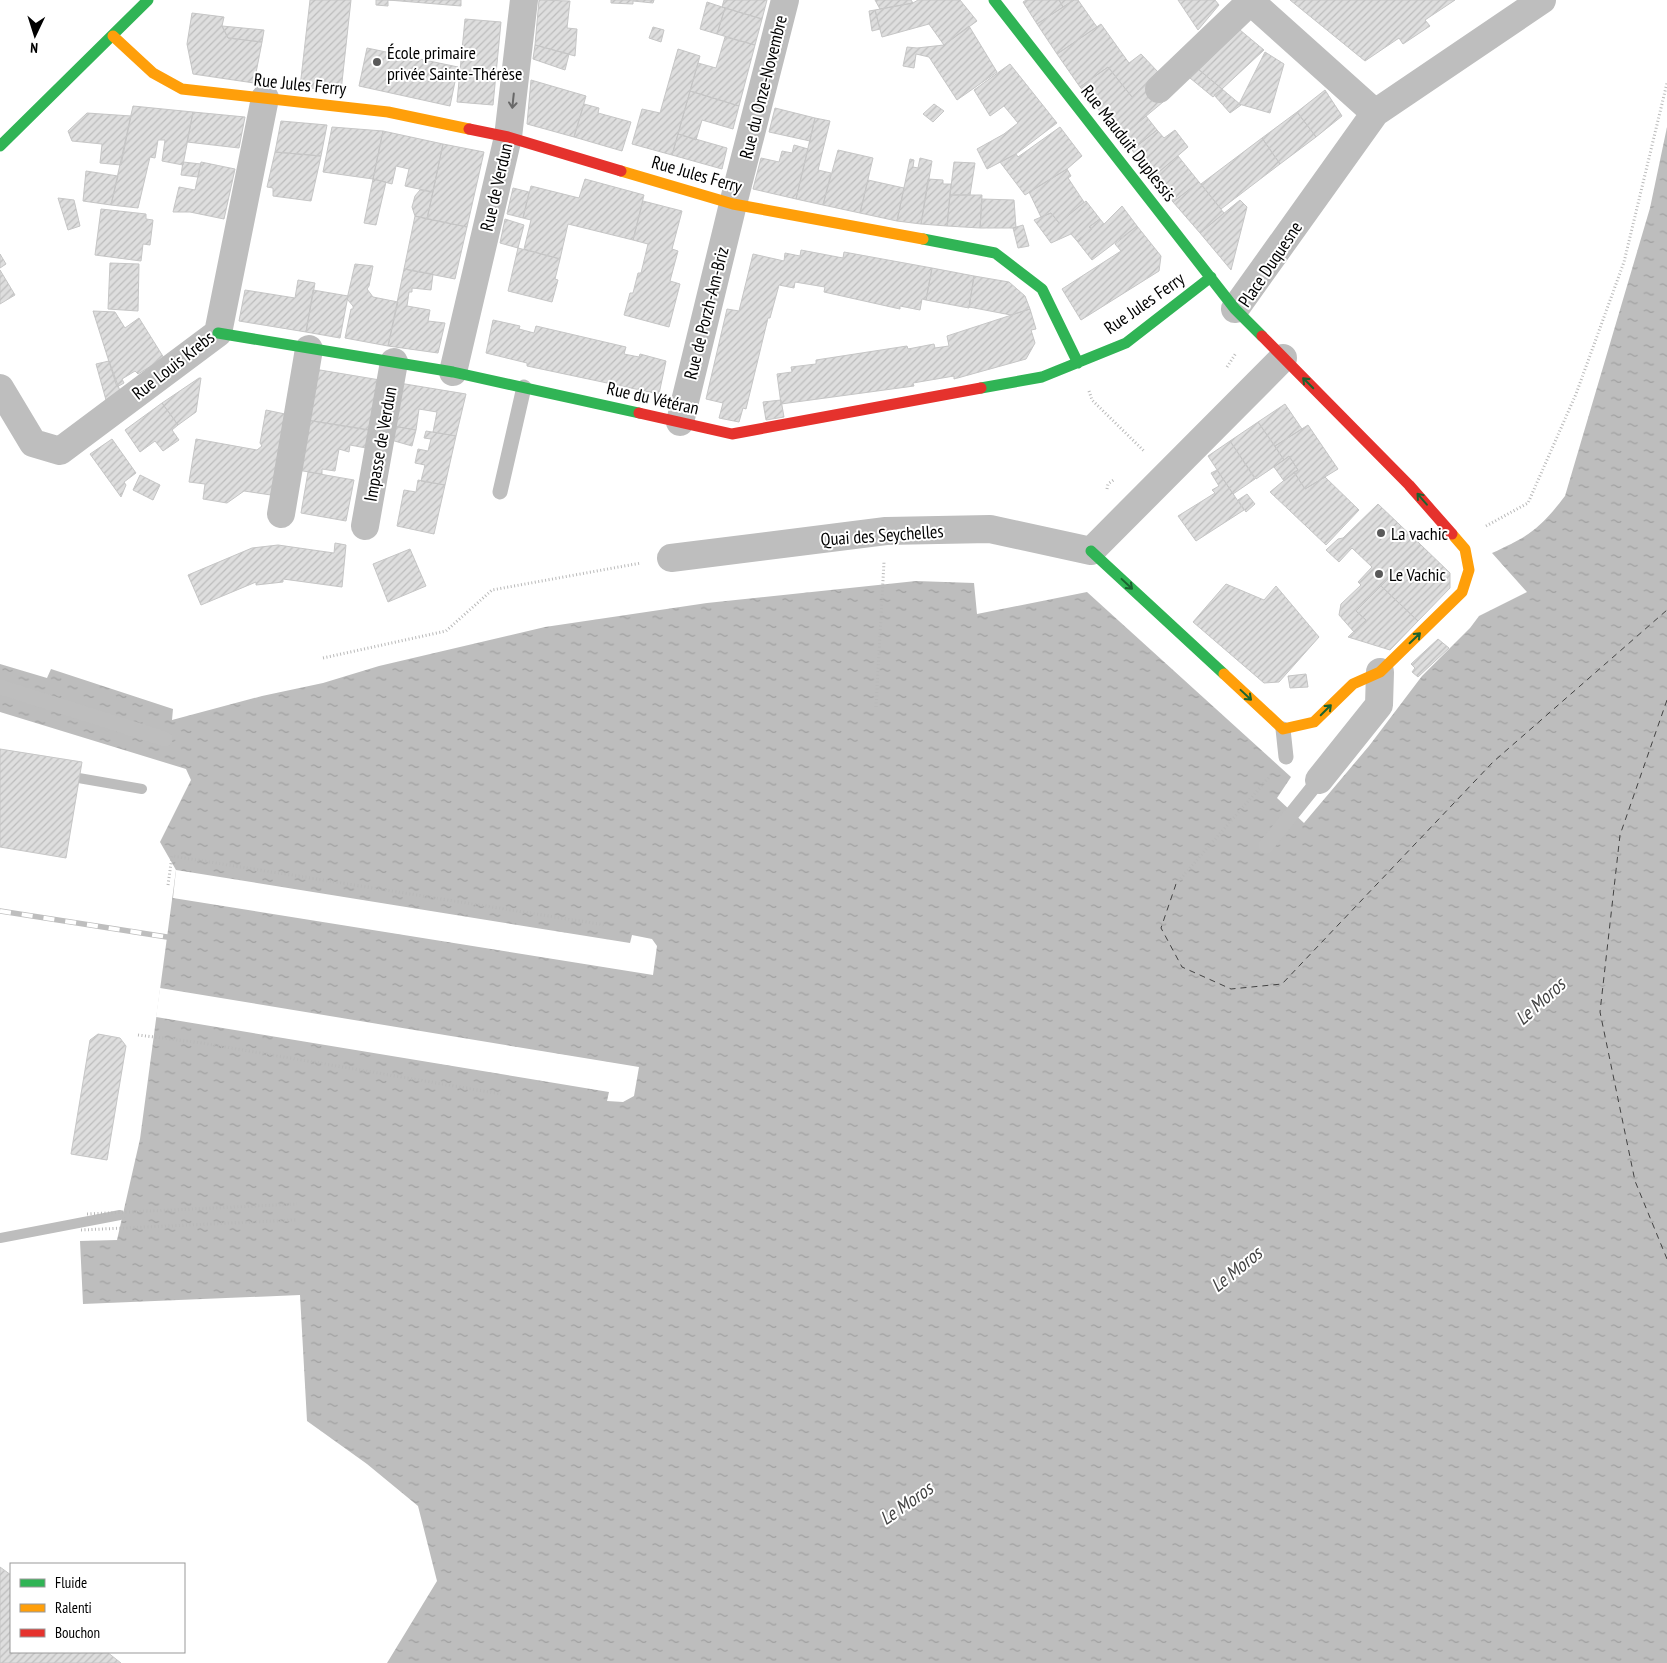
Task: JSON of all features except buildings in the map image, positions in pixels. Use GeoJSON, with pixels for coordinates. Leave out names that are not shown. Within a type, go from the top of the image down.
{"type":"FeatureCollection","features":[{"type":"Feature","properties":{"kind":"street"},"geometry":{"type":"LineString","coordinates":[[0,146],[114,36],[148,0]]}},
{"type":"Feature","properties":{"kind":"street","name":"Rue de Verdun"},"geometry":{"type":"LineString","coordinates":[[452,372],[508,138],[524,0]]}},
{"type":"Feature","properties":{"kind":"street","name":"Rue du Onze-Novembre"},"geometry":{"type":"LineString","coordinates":[[733,204],[785,0]]}},
{"type":"Feature","properties":{"kind":"street","name":"Rue Mauduit Duplessis"},"geometry":{"type":"LineString","coordinates":[[994,0],[1236,309]]}},
{"type":"Feature","properties":{"kind":"street","name":"Place Duquesne"},"geometry":{"type":"LineString","coordinates":[[1465,549],[1409,485],[1236,309],[1375,113],[1542,0]]}},
{"type":"Feature","properties":{"kind":"street"},"geometry":{"type":"LineString","coordinates":[[1159,89],[1249,1],[1375,113]]}},
{"type":"Feature","properties":{"kind":"street","name":"Rue Jules Ferry"},"geometry":{"type":"LineString","coordinates":[[114,36],[146,68],[168,84],[182,89],[388,112],[508,138],[733,204],[995,252],[1042,289],[1078,363],[1126,343],[1211,277]]}},
{"type":"Feature","properties":{"kind":"street","name":"Rue Louis Krebs"},"geometry":{"type":"LineString","coordinates":[[0,388],[33,443],[60,452],[218,333],[265,98]]}},
{"type":"Feature","properties":{"kind":"street","name":"Rue de Porzh-Am-Briz"},"geometry":{"type":"LineString","coordinates":[[680,422],[733,204]]}},
{"type":"Feature","properties":{"kind":"street","name":"Rue du Vétéran"},"geometry":{"type":"LineString","coordinates":[[218,333],[452,372],[732,434],[1042,378],[1078,363]]}},
{"type":"Feature","properties":{"kind":"street"},"geometry":{"type":"LineString","coordinates":[[281,514],[309,349]]}},
{"type":"Feature","properties":{"kind":"street"},"geometry":{"type":"LineString","coordinates":[[1283,358],[1091,551],[1283,729],[1314,722],[1353,684],[1380,672],[1462,592],[1469,570],[1465,549]]}},
{"type":"Feature","properties":{"kind":"street","name":"Impasse de Verdun"},"geometry":{"type":"LineString","coordinates":[[365,526],[394,362]]}},
{"type":"Feature","properties":{"kind":"street","name":"Quai des Seychelles"},"geometry":{"type":"LineString","coordinates":[[671,558],[886,532],[981,529],[990,529],[1091,551]]}},
{"type":"Feature","properties":{"kind":"street"},"geometry":{"type":"LineString","coordinates":[[1319,780],[1379,705],[1380,672]]}},
{"type":"Feature","properties":{"kind":"lane"},"geometry":{"type":"LineString","coordinates":[[500,492],[524,387]]}},
{"type":"Feature","properties":{"kind":"lane"},"geometry":{"type":"LineString","coordinates":[[0,687],[165,738]]}},
{"type":"Feature","properties":{"kind":"lane"},"geometry":{"type":"LineString","coordinates":[[1283,729],[1286,757]]}},
{"type":"Feature","properties":{"kind":"lane"},"geometry":{"type":"LineString","coordinates":[[1266,846],[1319,780]]}},
{"type":"Feature","properties":{"kind":"path"},"geometry":{"type":"LineString","coordinates":[[1465,549],[1481,529],[1528,503],[1576,394],[1624,262],[1667,83]]}},
{"type":"Feature","properties":{"kind":"path"},"geometry":{"type":"LineString","coordinates":[[323,658],[446,631],[492,590],[671,558]]}},
{"type":"Feature","properties":{"kind":"path"},"geometry":{"type":"LineString","coordinates":[[876,707],[882,579]]}},
{"type":"Feature","properties":{"kind":"path"},"geometry":{"type":"LineString","coordinates":[[1176,884],[1286,757]]}},
{"type":"Feature","properties":{"kind":"path"},"geometry":{"type":"LineString","coordinates":[[168,886],[172,856],[606,925]]}},
{"type":"Feature","properties":{"kind":"path"},"geometry":{"type":"LineString","coordinates":[[138,1035],[202,1043],[501,1094]]}},
{"type":"Feature","properties":{"kind":"path"},"geometry":{"type":"LineString","coordinates":[[87,1214],[297,1204]]}},
{"type":"Feature","properties":{"kind":"path"},"geometry":{"type":"LineString","coordinates":[[81,1230],[296,1220]]}},
{"type":"Feature","properties":{"kind":"water","name":"Le Moros"},"geometry":{"type":"Polygon","coordinates":[[[1667,127],[1667,1663],[387,1663],[437,1581],[418,1506],[367,1464],[307,1421],[300,1295],[83,1304],[80,1241],[117,1240],[140,1139],[176,870],[160,842],[191,780],[186,769],[0,712],[0,664],[47,678],[51,669],[173,709],[172,720],[262,696],[323,683],[379,666],[545,627],[707,603],[916,581],[974,583],[977,614],[1087,592],[1291,777],[1277,798],[1304,823],[1369,746],[1422,676],[1470,628],[1479,616],[1527,592],[1492,553],[1516,542],[1541,524],[1565,496],[1650,208],[1667,127]]]}},
{"type":"Feature","properties":{"kind":"pier"},"geometry":{"type":"Polygon","coordinates":[[[176,870],[630,943],[632,935],[652,939],[657,946],[653,975],[173,898],[176,870]]]}},
{"type":"Feature","properties":{"kind":"pier"},"geometry":{"type":"Polygon","coordinates":[[[160,988],[639,1067],[634,1096],[623,1102],[607,1101],[609,1092],[156,1017],[160,988]]]}},
{"type":"Feature","properties":{"kind":"waterway"},"geometry":{"type":"LineString","coordinates":[[67,776],[142,789]]}},
{"type":"Feature","properties":{"kind":"waterway"},"geometry":{"type":"LineString","coordinates":[[0,1238],[120,1215]]}},
{"type":"Feature","properties":{"kind":"ferry route"},"geometry":{"type":"LineString","coordinates":[[1176,884],[1161,928],[1182,967],[1231,989],[1282,984],[1493,762],[1667,610]]}},
{"type":"Feature","properties":{"kind":"ferry route"},"geometry":{"type":"LineString","coordinates":[[1667,700],[1620,835],[1600,1012],[1635,1181],[1667,1259]]}},
{"type":"Feature","properties":{"kind":"railway"},"geometry":{"type":"LineString","coordinates":[[0,911],[167,937]]}},
{"type":"Feature","properties":{"kind":"traffic: fast"},"geometry":{"type":"LineString","coordinates":[[0,146],[148,0]]}},
{"type":"Feature","properties":{"kind":"traffic: fast"},"geometry":{"type":"LineString","coordinates":[[994,0],[1235,309],[1262,336]]}},
{"type":"Feature","properties":{"kind":"traffic: fast"},"geometry":{"type":"LineString","coordinates":[[923,239],[995,253],[1042,289],[1078,363]]}},
{"type":"Feature","properties":{"kind":"traffic: fast"},"geometry":{"type":"LineString","coordinates":[[981,388],[1042,377],[1126,343],[1211,277]]}},
{"type":"Feature","properties":{"kind":"traffic: fast"},"geometry":{"type":"LineString","coordinates":[[218,333],[453,372],[639,413]]}},
{"type":"Feature","properties":{"kind":"traffic: fast"},"geometry":{"type":"LineString","coordinates":[[1091,551],[1224,674]]}},
{"type":"Feature","properties":{"kind":"traffic: slow"},"geometry":{"type":"LineString","coordinates":[[113,36],[153,73],[182,89],[388,112],[469,129]]}},
{"type":"Feature","properties":{"kind":"traffic: slow"},"geometry":{"type":"LineString","coordinates":[[621,171],[733,204],[923,239]]}},
{"type":"Feature","properties":{"kind":"traffic: slow"},"geometry":{"type":"LineString","coordinates":[[1224,674],[1283,729],[1314,722],[1353,684],[1380,672],[1462,592],[1469,570],[1465,549],[1452,534]]}},
{"type":"Feature","properties":{"kind":"traffic: jam"},"geometry":{"type":"LineString","coordinates":[[469,129],[508,137],[621,171]]}},
{"type":"Feature","properties":{"kind":"traffic: jam"},"geometry":{"type":"LineString","coordinates":[[1262,336],[1409,485],[1452,534]]}},
{"type":"Feature","properties":{"kind":"traffic: jam"},"geometry":{"type":"LineString","coordinates":[[639,413],[732,434],[981,388]]}},
{"type":"Feature","properties":{"kind":"place","name":"École primaire privée Sainte-Thérèse"},"geometry":{"type":"Point","coordinates":[377,62]}},
{"type":"Feature","properties":{"kind":"place","name":"La vachic"},"geometry":{"type":"Point","coordinates":[1381,533]}},
{"type":"Feature","properties":{"kind":"place","name":"Le Vachic"},"geometry":{"type":"Point","coordinates":[1379,574]}}]}
